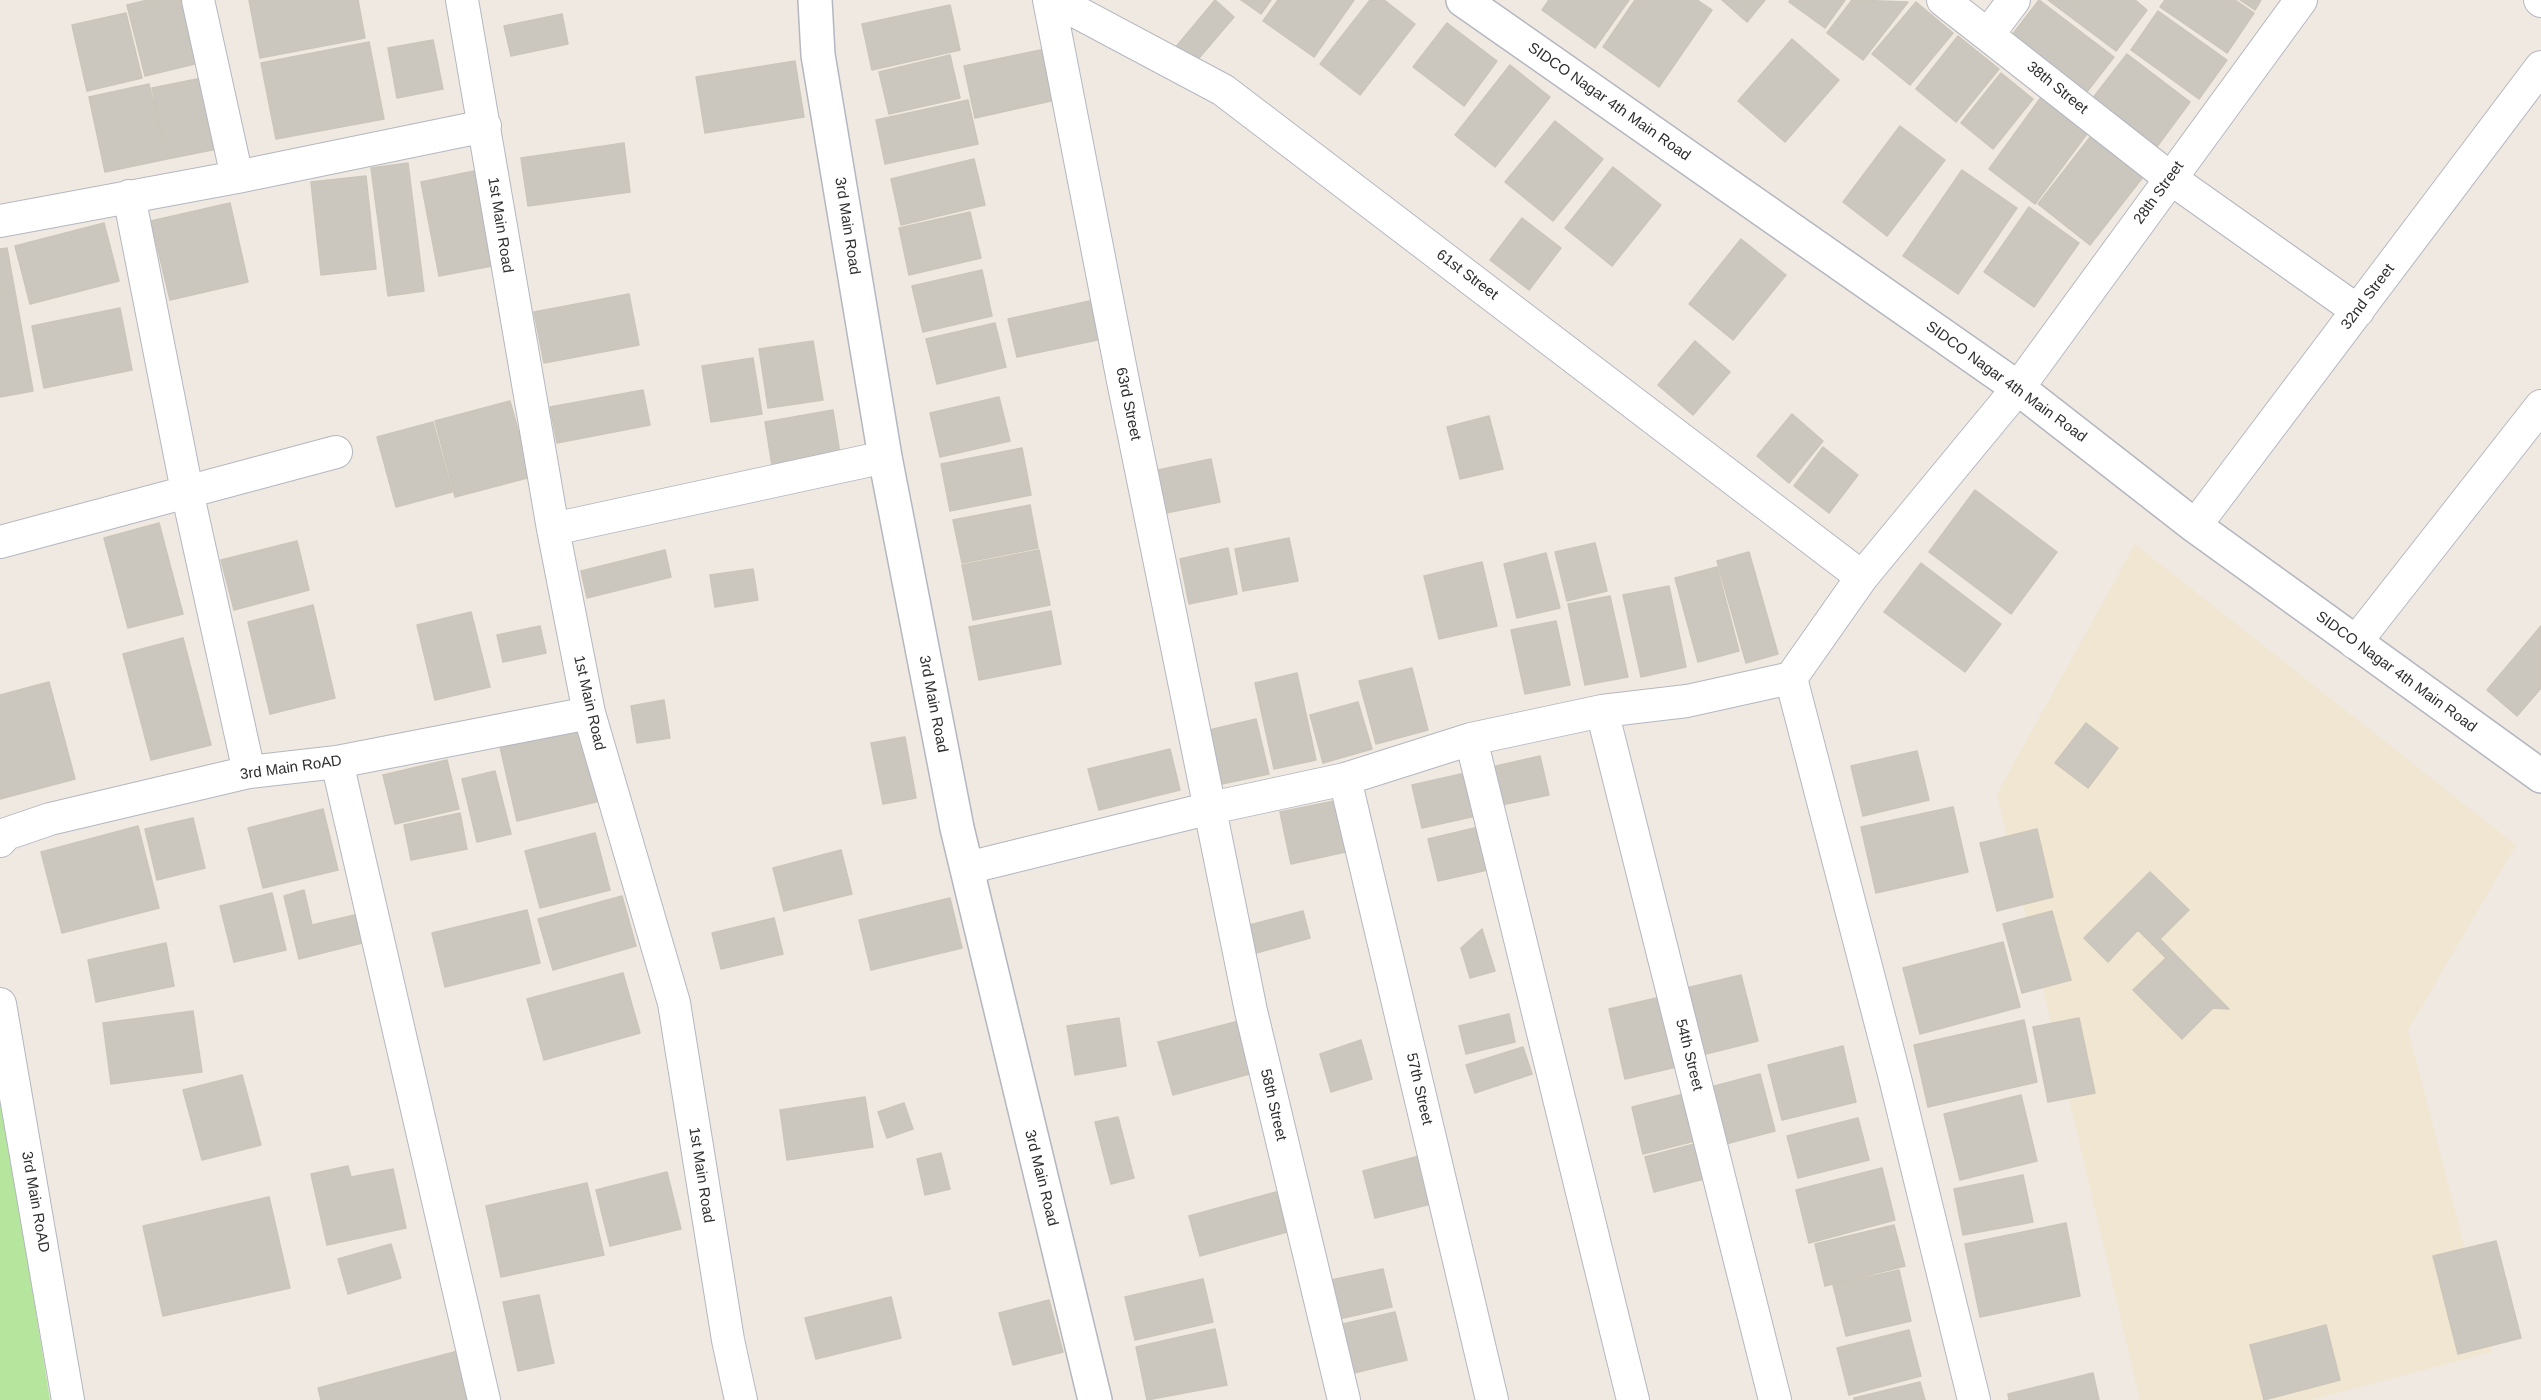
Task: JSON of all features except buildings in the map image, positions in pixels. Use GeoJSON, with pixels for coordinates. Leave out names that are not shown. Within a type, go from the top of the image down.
{"type":"FeatureCollection","features":[{"type":"Feature","properties":{"kind":"street"},"geometry":{"type":"LineString","coordinates":[[198,0],[237,177]]}},
{"type":"Feature","properties":{"kind":"street","name":"1st Main Road"},"geometry":{"type":"LineString","coordinates":[[462,0],[553,529],[589,713],[674,1002],[728,1340],[741,1400]]}},
{"type":"Feature","properties":{"kind":"street","name":"3rd Main Road"},"geometry":{"type":"LineString","coordinates":[[815,0],[818,55],[885,457],[967,868],[1095,1400]]}},
{"type":"Feature","properties":{"kind":"street","name":"63rd Street"},"geometry":{"type":"LineString","coordinates":[[1049,0],[1123,381],[1211,808]]}},
{"type":"Feature","properties":{"kind":"street","name":"61st Street"},"geometry":{"type":"LineString","coordinates":[[1054,0],[1223,90],[1862,577]]}},
{"type":"Feature","properties":{"kind":"street","name":"SIDCO Nagar 4th Main Road"},"geometry":{"type":"LineString","coordinates":[[1463,0],[2018,388],[2195,526],[2541,776]]}},
{"type":"Feature","properties":{"kind":"street","name":"38th Street"},"geometry":{"type":"LineString","coordinates":[[1943,0],[1989,33],[2170,178],[2358,311]]}},
{"type":"Feature","properties":{"kind":"street"},"geometry":{"type":"LineString","coordinates":[[1989,33],[2014,0]]}},
{"type":"Feature","properties":{"kind":"street","name":"28th Street"},"geometry":{"type":"LineString","coordinates":[[1791,678],[1862,577],[2018,388],[2301,0]]}},
{"type":"Feature","properties":{"kind":"street","name":"32nd Street"},"geometry":{"type":"LineString","coordinates":[[2195,526],[2541,67]]}},
{"type":"Feature","properties":{"kind":"street"},"geometry":{"type":"LineString","coordinates":[[0,221],[237,177],[485,126]]}},
{"type":"Feature","properties":{"kind":"street"},"geometry":{"type":"LineString","coordinates":[[129,196],[187,491],[249,772]]}},
{"type":"Feature","properties":{"kind":"street"},"geometry":{"type":"LineString","coordinates":[[2355,643],[2535,427]]}},
{"type":"Feature","properties":{"kind":"street"},"geometry":{"type":"LineString","coordinates":[[0,542],[336,452]]}},
{"type":"Feature","properties":{"kind":"street"},"geometry":{"type":"LineString","coordinates":[[553,529],[885,457]]}},
{"type":"Feature","properties":{"kind":"street"},"geometry":{"type":"LineString","coordinates":[[967,868],[1211,808],[1345,779],[1471,739],[1602,711],[1687,700],[1791,678],[1896,1082],[1974,1400]]}},
{"type":"Feature","properties":{"kind":"street","name":"54th Street"},"geometry":{"type":"LineString","coordinates":[[1602,711],[1775,1400]]}},
{"type":"Feature","properties":{"kind":"street","name":"3rd Main RoAD"},"geometry":{"type":"LineString","coordinates":[[0,841],[6,834],[50,819],[249,772],[337,762],[589,713]]}},
{"type":"Feature","properties":{"kind":"street"},"geometry":{"type":"LineString","coordinates":[[1471,739],[1633,1400]]}},
{"type":"Feature","properties":{"kind":"street"},"geometry":{"type":"LineString","coordinates":[[337,762],[484,1400]]}},
{"type":"Feature","properties":{"kind":"street","name":"57th Street"},"geometry":{"type":"LineString","coordinates":[[1345,779],[1492,1400]]}},
{"type":"Feature","properties":{"kind":"street","name":"58th Street"},"geometry":{"type":"LineString","coordinates":[[1211,808],[1251,1011],[1344,1400]]}},
{"type":"Feature","properties":{"kind":"street","name":"3rd Main RoAD"},"geometry":{"type":"LineString","coordinates":[[0,1004],[68,1400]]}},
{"type":"Feature","properties":{"kind":"shaded area"},"geometry":{"type":"Polygon","coordinates":[[[2135,544],[2516,845],[2408,1030],[2492,1352],[2311,1400],[2140,1400],[1997,794],[2135,544]]]}},
{"type":"Feature","properties":{"kind":"green space"},"geometry":{"type":"Polygon","coordinates":[[[0,1089],[50,1400],[0,1400],[0,1089]]]}}]}
